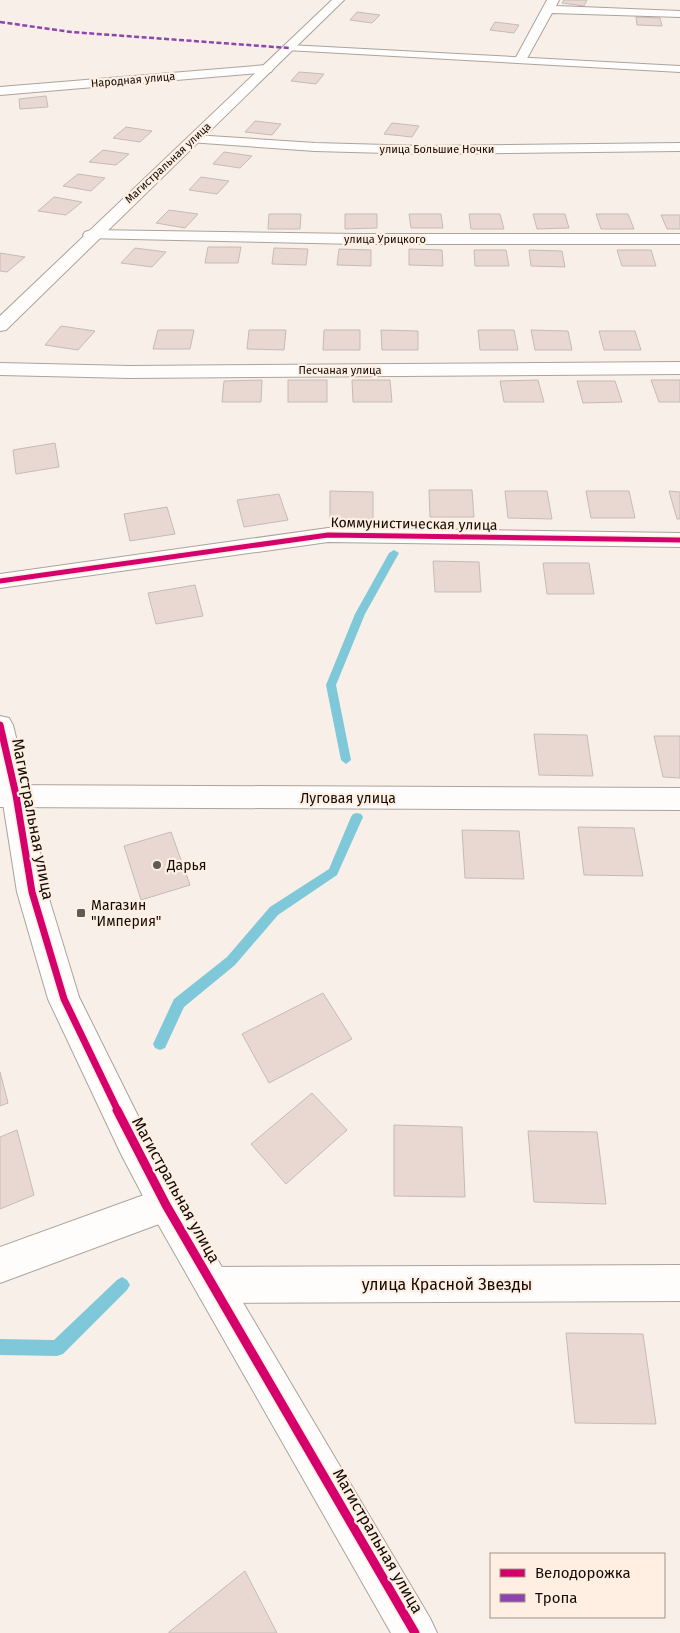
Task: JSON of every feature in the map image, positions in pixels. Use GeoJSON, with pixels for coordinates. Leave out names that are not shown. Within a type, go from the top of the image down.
{"type":"FeatureCollection","features":[{"type":"Feature","properties":{"kind":"street","name":"Магистральная улица"},"geometry":{"type":"LineString","coordinates":[[0,326],[91,235],[338,0]]}},
{"type":"Feature","properties":{"kind":"street"},"geometry":{"type":"LineString","coordinates":[[521,59],[551,5],[680,14]]}},
{"type":"Feature","properties":{"kind":"street","name":"Народная улица"},"geometry":{"type":"LineString","coordinates":[[0,91],[267,69]]}},
{"type":"Feature","properties":{"kind":"street","name":"улица Большие Ночки"},"geometry":{"type":"LineString","coordinates":[[194,139],[315,147],[424,150],[680,147]]}},
{"type":"Feature","properties":{"kind":"street","name":"улица Урицкого"},"geometry":{"type":"LineString","coordinates":[[91,235],[357,239],[680,239]]}},
{"type":"Feature","properties":{"kind":"street","name":"Песчаная улица"},"geometry":{"type":"LineString","coordinates":[[0,369],[130,372],[680,368]]}},
{"type":"Feature","properties":{"kind":"street","name":"Коммунистическая улица"},"geometry":{"type":"LineString","coordinates":[[0,581],[328,535],[680,540]]}},
{"type":"Feature","properties":{"kind":"street","name":"Магистральная улица"},"geometry":{"type":"LineString","coordinates":[[0,725],[8,796],[32,892],[64,999],[132,1142],[166,1205],[416,1633]]}},
{"type":"Feature","properties":{"kind":"street","name":"Луговая улица"},"geometry":{"type":"LineString","coordinates":[[8,796],[680,800]]}},
{"type":"Feature","properties":{"kind":"street"},"geometry":{"type":"LineString","coordinates":[[0,1265],[166,1205]]}},
{"type":"Feature","properties":{"kind":"street","name":"улица Красной Звезды"},"geometry":{"type":"LineString","coordinates":[[213,1285],[680,1283]]}},
{"type":"Feature","properties":{"kind":"lane"},"geometry":{"type":"LineString","coordinates":[[289,48],[680,69]]}},
{"type":"Feature","properties":{"kind":"building"},"geometry":{"type":"Polygon","coordinates":[[[564,0],[587,0],[584,6],[562,3],[564,0]]]}},
{"type":"Feature","properties":{"kind":"building"},"geometry":{"type":"Polygon","coordinates":[[[357,12],[380,15],[372,23],[350,20],[357,12]]]}},
{"type":"Feature","properties":{"kind":"building"},"geometry":{"type":"Polygon","coordinates":[[[636,17],[660,18],[662,26],[637,25],[636,17]]]}},
{"type":"Feature","properties":{"kind":"building"},"geometry":{"type":"Polygon","coordinates":[[[495,22],[519,25],[514,33],[490,30],[495,22]]]}},
{"type":"Feature","properties":{"kind":"building"},"geometry":{"type":"Polygon","coordinates":[[[299,72],[324,74],[316,84],[291,81],[299,72]]]}},
{"type":"Feature","properties":{"kind":"building"},"geometry":{"type":"Polygon","coordinates":[[[46,96],[48,107],[20,109],[19,99],[46,96]]]}},
{"type":"Feature","properties":{"kind":"building"},"geometry":{"type":"Polygon","coordinates":[[[255,121],[281,124],[272,135],[245,132],[255,121]]]}},
{"type":"Feature","properties":{"kind":"building"},"geometry":{"type":"Polygon","coordinates":[[[392,123],[419,126],[412,137],[384,134],[392,123]]]}},
{"type":"Feature","properties":{"kind":"building"},"geometry":{"type":"Polygon","coordinates":[[[126,127],[152,131],[140,142],[113,138],[126,127]]]}},
{"type":"Feature","properties":{"kind":"building"},"geometry":{"type":"Polygon","coordinates":[[[103,150],[129,154],[116,165],[89,162],[103,150]]]}},
{"type":"Feature","properties":{"kind":"building"},"geometry":{"type":"Polygon","coordinates":[[[224,152],[252,156],[240,168],[213,164],[224,152]]]}},
{"type":"Feature","properties":{"kind":"building"},"geometry":{"type":"Polygon","coordinates":[[[78,174],[105,178],[91,191],[63,186],[78,174]]]}},
{"type":"Feature","properties":{"kind":"building"},"geometry":{"type":"Polygon","coordinates":[[[201,177],[229,181],[217,194],[189,190],[201,177]]]}},
{"type":"Feature","properties":{"kind":"building"},"geometry":{"type":"Polygon","coordinates":[[[54,197],[82,202],[66,215],[38,211],[54,197]]]}},
{"type":"Feature","properties":{"kind":"building"},"geometry":{"type":"Polygon","coordinates":[[[169,210],[198,214],[185,228],[156,223],[169,210]]]}},
{"type":"Feature","properties":{"kind":"building"},"geometry":{"type":"Polygon","coordinates":[[[269,214],[301,214],[300,229],[268,229],[269,214]]]}},
{"type":"Feature","properties":{"kind":"building"},"geometry":{"type":"Polygon","coordinates":[[[345,214],[377,214],[377,228],[345,229],[345,214]]]}},
{"type":"Feature","properties":{"kind":"building"},"geometry":{"type":"Polygon","coordinates":[[[409,214],[441,214],[443,228],[411,228],[409,214]]]}},
{"type":"Feature","properties":{"kind":"building"},"geometry":{"type":"Polygon","coordinates":[[[469,214],[500,214],[504,229],[471,229],[469,214]]]}},
{"type":"Feature","properties":{"kind":"building"},"geometry":{"type":"Polygon","coordinates":[[[533,214],[565,214],[569,228],[537,229],[533,214]]]}},
{"type":"Feature","properties":{"kind":"building"},"geometry":{"type":"Polygon","coordinates":[[[596,214],[628,214],[634,229],[601,229],[596,214]]]}},
{"type":"Feature","properties":{"kind":"building"},"geometry":{"type":"Polygon","coordinates":[[[661,215],[680,215],[680,229],[667,229],[661,215]]]}},
{"type":"Feature","properties":{"kind":"building"},"geometry":{"type":"Polygon","coordinates":[[[208,247],[241,247],[238,263],[205,263],[208,247]]]}},
{"type":"Feature","properties":{"kind":"building"},"geometry":{"type":"Polygon","coordinates":[[[135,248],[166,252],[152,267],[121,263],[135,248]]]}},
{"type":"Feature","properties":{"kind":"building"},"geometry":{"type":"Polygon","coordinates":[[[274,248],[308,249],[306,265],[272,264],[274,248]]]}},
{"type":"Feature","properties":{"kind":"building"},"geometry":{"type":"Polygon","coordinates":[[[339,249],[371,250],[371,266],[337,265],[339,249]]]}},
{"type":"Feature","properties":{"kind":"building"},"geometry":{"type":"Polygon","coordinates":[[[409,249],[442,250],[443,266],[409,265],[409,249]]]}},
{"type":"Feature","properties":{"kind":"building"},"geometry":{"type":"Polygon","coordinates":[[[474,250],[506,250],[509,266],[475,266],[474,250]]]}},
{"type":"Feature","properties":{"kind":"building"},"geometry":{"type":"Polygon","coordinates":[[[529,250],[562,251],[565,267],[531,266],[529,250]]]}},
{"type":"Feature","properties":{"kind":"building"},"geometry":{"type":"Polygon","coordinates":[[[617,250],[651,250],[656,266],[622,266],[617,250]]]}},
{"type":"Feature","properties":{"kind":"building"},"geometry":{"type":"Polygon","coordinates":[[[0,253],[25,257],[7,272],[0,271],[0,253]]]}},
{"type":"Feature","properties":{"kind":"building"},"geometry":{"type":"Polygon","coordinates":[[[61,326],[95,331],[78,350],[45,345],[61,326]]]}},
{"type":"Feature","properties":{"kind":"building"},"geometry":{"type":"Polygon","coordinates":[[[158,330],[194,330],[190,349],[153,349],[158,330]]]}},
{"type":"Feature","properties":{"kind":"building"},"geometry":{"type":"Polygon","coordinates":[[[249,330],[286,330],[284,350],[247,349],[249,330]]]}},
{"type":"Feature","properties":{"kind":"building"},"geometry":{"type":"Polygon","coordinates":[[[324,330],[360,330],[360,350],[323,350],[324,330]]]}},
{"type":"Feature","properties":{"kind":"building"},"geometry":{"type":"Polygon","coordinates":[[[381,330],[418,331],[418,350],[382,350],[381,330]]]}},
{"type":"Feature","properties":{"kind":"building"},"geometry":{"type":"Polygon","coordinates":[[[478,330],[514,330],[518,350],[480,350],[478,330]]]}},
{"type":"Feature","properties":{"kind":"building"},"geometry":{"type":"Polygon","coordinates":[[[531,330],[568,331],[572,350],[535,350],[531,330]]]}},
{"type":"Feature","properties":{"kind":"building"},"geometry":{"type":"Polygon","coordinates":[[[599,331],[635,331],[641,350],[604,350],[599,331]]]}},
{"type":"Feature","properties":{"kind":"building"},"geometry":{"type":"Polygon","coordinates":[[[262,380],[261,402],[222,402],[224,381],[262,380]]]}},
{"type":"Feature","properties":{"kind":"building"},"geometry":{"type":"Polygon","coordinates":[[[288,380],[327,380],[327,402],[288,402],[288,380]]]}},
{"type":"Feature","properties":{"kind":"building"},"geometry":{"type":"Polygon","coordinates":[[[352,380],[390,380],[392,402],[353,402],[352,380]]]}},
{"type":"Feature","properties":{"kind":"building"},"geometry":{"type":"Polygon","coordinates":[[[538,380],[544,402],[504,402],[500,381],[538,380]]]}},
{"type":"Feature","properties":{"kind":"building"},"geometry":{"type":"Polygon","coordinates":[[[651,380],[680,380],[680,402],[659,402],[651,380]]]}},
{"type":"Feature","properties":{"kind":"building"},"geometry":{"type":"Polygon","coordinates":[[[577,381],[615,381],[622,402],[583,403],[577,381]]]}},
{"type":"Feature","properties":{"kind":"building"},"geometry":{"type":"Polygon","coordinates":[[[55,443],[59,467],[16,474],[13,450],[55,443]]]}},
{"type":"Feature","properties":{"kind":"building"},"geometry":{"type":"Polygon","coordinates":[[[429,490],[472,490],[474,517],[430,517],[429,490]]]}},
{"type":"Feature","properties":{"kind":"building"},"geometry":{"type":"Polygon","coordinates":[[[330,491],[373,492],[373,519],[330,518],[330,491]]]}},
{"type":"Feature","properties":{"kind":"building"},"geometry":{"type":"Polygon","coordinates":[[[505,491],[547,491],[552,519],[508,518],[505,491]]]}},
{"type":"Feature","properties":{"kind":"building"},"geometry":{"type":"Polygon","coordinates":[[[586,491],[629,491],[635,518],[591,518],[586,491]]]}},
{"type":"Feature","properties":{"kind":"building"},"geometry":{"type":"Polygon","coordinates":[[[669,491],[680,492],[680,519],[677,519],[669,491]]]}},
{"type":"Feature","properties":{"kind":"building"},"geometry":{"type":"Polygon","coordinates":[[[279,494],[288,520],[244,527],[237,500],[279,494]]]}},
{"type":"Feature","properties":{"kind":"building"},"geometry":{"type":"Polygon","coordinates":[[[167,507],[175,534],[130,541],[124,514],[167,507]]]}},
{"type":"Feature","properties":{"kind":"building"},"geometry":{"type":"Polygon","coordinates":[[[433,561],[479,562],[481,592],[435,592],[433,561]]]}},
{"type":"Feature","properties":{"kind":"building"},"geometry":{"type":"Polygon","coordinates":[[[543,563],[589,563],[594,594],[547,594],[543,563]]]}},
{"type":"Feature","properties":{"kind":"building"},"geometry":{"type":"Polygon","coordinates":[[[195,585],[203,616],[156,624],[148,593],[195,585]]]}},
{"type":"Feature","properties":{"kind":"building"},"geometry":{"type":"Polygon","coordinates":[[[534,734],[587,735],[593,776],[539,775],[534,734]]]}},
{"type":"Feature","properties":{"kind":"building"},"geometry":{"type":"Polygon","coordinates":[[[654,736],[680,736],[680,778],[663,777],[654,736]]]}},
{"type":"Feature","properties":{"kind":"building"},"geometry":{"type":"Polygon","coordinates":[[[578,827],[634,828],[643,876],[584,875],[578,827]]]}},
{"type":"Feature","properties":{"kind":"building"},"geometry":{"type":"Polygon","coordinates":[[[462,830],[519,831],[524,879],[465,878],[462,830]]]}},
{"type":"Feature","properties":{"kind":"building","name":"Дарья"},"geometry":{"type":"Polygon","coordinates":[[[171,832],[190,885],[141,900],[124,846],[171,832]]]}},
{"type":"Feature","properties":{"kind":"building"},"geometry":{"type":"Polygon","coordinates":[[[323,993],[352,1039],[269,1083],[242,1034],[323,993]]]}},
{"type":"Feature","properties":{"kind":"building"},"geometry":{"type":"Polygon","coordinates":[[[0,1072],[8,1103],[0,1106],[0,1072]]]}},
{"type":"Feature","properties":{"kind":"building"},"geometry":{"type":"Polygon","coordinates":[[[312,1093],[347,1130],[286,1184],[251,1144],[312,1093]]]}},
{"type":"Feature","properties":{"kind":"building"},"geometry":{"type":"Polygon","coordinates":[[[394,1125],[462,1127],[465,1197],[394,1196],[394,1125]]]}},
{"type":"Feature","properties":{"kind":"building"},"geometry":{"type":"Polygon","coordinates":[[[17,1130],[34,1195],[0,1209],[0,1137],[17,1130]]]}},
{"type":"Feature","properties":{"kind":"building"},"geometry":{"type":"Polygon","coordinates":[[[528,1131],[597,1132],[606,1204],[534,1202],[528,1131]]]}},
{"type":"Feature","properties":{"kind":"building"},"geometry":{"type":"Polygon","coordinates":[[[566,1333],[643,1334],[656,1424],[575,1423],[566,1333]]]}},
{"type":"Feature","properties":{"kind":"building"},"geometry":{"type":"Polygon","coordinates":[[[245,1571],[277,1633],[169,1633],[169,1632],[245,1571]]]}},
{"type":"Feature","properties":{"kind":"waterway"},"geometry":{"type":"LineString","coordinates":[[346,760],[331,685],[360,614],[394,553]]}},
{"type":"Feature","properties":{"kind":"waterway"},"geometry":{"type":"LineString","coordinates":[[160,1044],[179,1003],[231,961],[274,911],[333,872],[357,817]]}},
{"type":"Feature","properties":{"kind":"waterway"},"geometry":{"type":"LineString","coordinates":[[0,1347],[57,1348],[122,1285]]}},
{"type":"Feature","properties":{"kind":"marked path"},"geometry":{"type":"LineString","coordinates":[[0,22],[71,32],[289,48]]}},
{"type":"Feature","properties":{"kind":"cycle path"},"geometry":{"type":"LineString","coordinates":[[0,581],[328,535],[680,540]]}},
{"type":"Feature","properties":{"kind":"cycle path"},"geometry":{"type":"LineString","coordinates":[[0,725],[16,795],[32,892],[64,999],[133,1142],[166,1205],[415,1633]]}},
{"type":"Feature","properties":{"kind":"place","name":"Дарья"},"geometry":{"type":"Point","coordinates":[157,865]}},
{"type":"Feature","properties":{"kind":"place","name":"Магазин \"Империя\""},"geometry":{"type":"Point","coordinates":[81,913]}}]}
